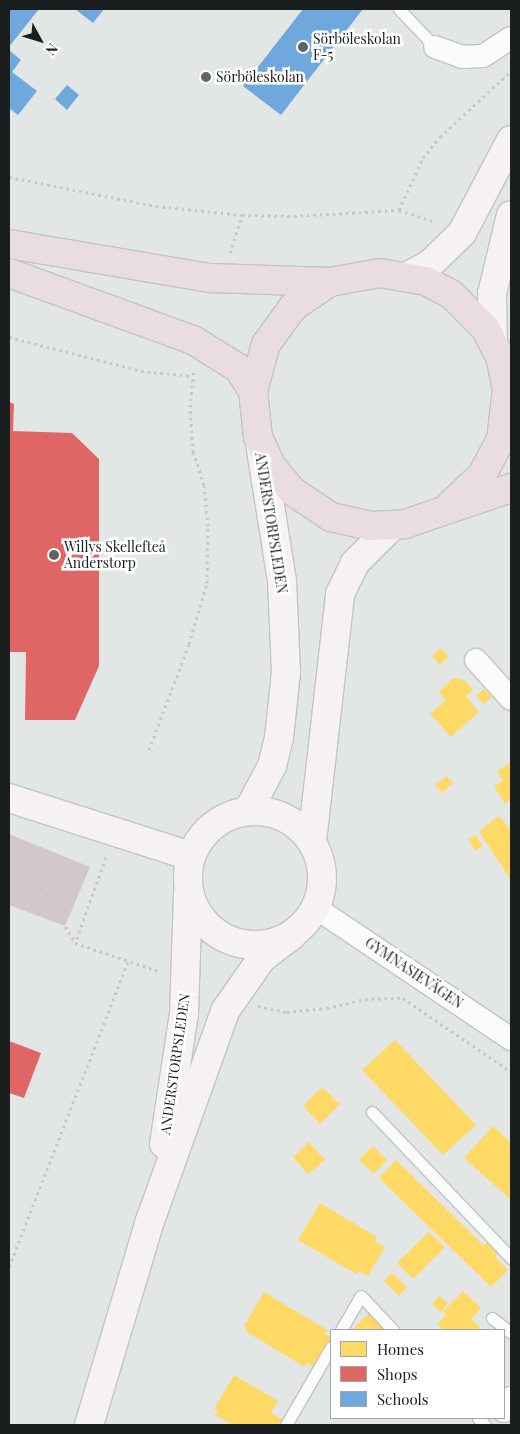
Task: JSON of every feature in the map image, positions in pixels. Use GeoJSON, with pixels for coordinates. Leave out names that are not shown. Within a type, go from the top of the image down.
{"type":"FeatureCollection","features":[{"type":"Feature","properties":{"kind":"highway"},"geometry":{"type":"LineString","coordinates":[[9,244],[210,278],[330,282],[366,274],[408,276],[451,294],[468,308],[495,346],[511,378]]}},
{"type":"Feature","properties":{"kind":"highway"},"geometry":{"type":"LineString","coordinates":[[9,273],[194,340],[238,368],[253,391]]}},
{"type":"Feature","properties":{"kind":"highway"},"geometry":{"type":"LineString","coordinates":[[330,282],[293,307],[277,325],[257,368],[253,391],[258,437],[280,478],[311,507],[348,523],[402,524],[511,488]]}},
{"type":"Feature","properties":{"kind":"highway"},"geometry":{"type":"LineString","coordinates":[[402,524],[444,509],[462,496],[491,462],[501,440],[506,410],[505,379],[495,346]]}},
{"type":"Feature","properties":{"kind":"main road"},"geometry":{"type":"LineString","coordinates":[[408,276],[429,265],[462,233],[511,140]]}},
{"type":"Feature","properties":{"kind":"main road"},"geometry":{"type":"LineString","coordinates":[[495,346],[492,294],[511,215]]}},
{"type":"Feature","properties":{"kind":"main road","name":"ANDERSTORPSLEDEN"},"geometry":{"type":"LineString","coordinates":[[248,811],[272,766],[279,738],[286,672],[282,581],[258,437]]}},
{"type":"Feature","properties":{"kind":"main road"},"geometry":{"type":"LineString","coordinates":[[312,841],[288,819],[269,812],[248,811],[225,818],[209,828],[190,866],[191,898],[197,913],[220,936],[238,943],[261,945],[292,935],[316,908],[323,873],[312,841],[340,594],[356,563],[402,524]]}},
{"type":"Feature","properties":{"kind":"main road"},"geometry":{"type":"LineString","coordinates":[[9,798],[190,866]]}},
{"type":"Feature","properties":{"kind":"main road","name":"ANDERSTORPSLEDEN"},"geometry":{"type":"LineString","coordinates":[[150,1222],[184,1014],[190,866]]}},
{"type":"Feature","properties":{"kind":"main road","name":"ANDERSTORPSLEDEN"},"geometry":{"type":"LineString","coordinates":[[89,1425],[150,1222],[225,1012],[262,958],[292,935]]}},
{"type":"Feature","properties":{"kind":"street"},"geometry":{"type":"LineString","coordinates":[[435,47],[462,57],[483,56],[511,38]]}},
{"type":"Feature","properties":{"kind":"street"},"geometry":{"type":"LineString","coordinates":[[476,660],[511,700]]}},
{"type":"Feature","properties":{"kind":"street","name":"GYMNASIEVÄGEN"},"geometry":{"type":"LineString","coordinates":[[316,908],[511,1039]]}},
{"type":"Feature","properties":{"kind":"street"},"geometry":{"type":"LineString","coordinates":[[505,1409],[511,1398]]}},
{"type":"Feature","properties":{"kind":"lane"},"geometry":{"type":"LineString","coordinates":[[399,9],[435,47]]}},
{"type":"Feature","properties":{"kind":"lane"},"geometry":{"type":"LineString","coordinates":[[372,1112],[511,1258]]}},
{"type":"Feature","properties":{"kind":"lane"},"geometry":{"type":"LineString","coordinates":[[342,1329],[360,1296],[392,1329]]}},
{"type":"Feature","properties":{"kind":"lane"},"geometry":{"type":"LineString","coordinates":[[492,1318],[511,1333]]}},
{"type":"Feature","properties":{"kind":"lane"},"geometry":{"type":"LineString","coordinates":[[286,1425],[330,1349]]}},
{"type":"Feature","properties":{"kind":"path"},"geometry":{"type":"LineString","coordinates":[[399,210],[428,151],[511,71]]}},
{"type":"Feature","properties":{"kind":"path"},"geometry":{"type":"LineString","coordinates":[[9,177],[156,206],[242,215],[294,216],[399,210],[442,224]]}},
{"type":"Feature","properties":{"kind":"path"},"geometry":{"type":"LineString","coordinates":[[228,259],[242,215]]}},
{"type":"Feature","properties":{"kind":"path"},"geometry":{"type":"LineString","coordinates":[[9,336],[141,371],[193,376]]}},
{"type":"Feature","properties":{"kind":"path"},"geometry":{"type":"LineString","coordinates":[[149,750],[189,644],[207,583],[208,526],[204,485],[193,452],[190,407],[194,367]]}},
{"type":"Feature","properties":{"kind":"path"},"geometry":{"type":"LineString","coordinates":[[75,943],[106,857]]}},
{"type":"Feature","properties":{"kind":"path"},"geometry":{"type":"LineString","coordinates":[[9,874],[41,888],[75,943],[168,974]]}},
{"type":"Feature","properties":{"kind":"path"},"geometry":{"type":"LineString","coordinates":[[9,1267],[129,960]]}},
{"type":"Feature","properties":{"kind":"path"},"geometry":{"type":"LineString","coordinates":[[256,1006],[288,1012],[327,1008],[365,998],[403,998],[511,1072]]}},
{"type":"Feature","properties":{"kind":"shaded area"},"geometry":{"type":"Polygon","coordinates":[[[9,834],[90,867],[65,926],[9,905],[9,834]]]}},
{"type":"Feature","properties":{"kind":"building: Homes"},"geometry":{"type":"Polygon","coordinates":[[[441,648],[449,657],[440,665],[432,656],[441,648]]]}},
{"type":"Feature","properties":{"kind":"building: Homes"},"geometry":{"type":"Polygon","coordinates":[[[453,678],[464,680],[473,690],[466,696],[479,712],[451,737],[430,714],[446,700],[439,692],[453,678]]]}},
{"type":"Feature","properties":{"kind":"building: Homes"},"geometry":{"type":"Polygon","coordinates":[[[484,689],[492,697],[483,704],[476,696],[484,689]]]}},
{"type":"Feature","properties":{"kind":"building: Homes"},"geometry":{"type":"Polygon","coordinates":[[[511,762],[511,799],[505,804],[494,786],[503,781],[497,771],[511,762]]]}},
{"type":"Feature","properties":{"kind":"building: Homes"},"geometry":{"type":"Polygon","coordinates":[[[447,776],[453,783],[442,793],[435,785],[447,776]]]}},
{"type":"Feature","properties":{"kind":"building: Homes"},"geometry":{"type":"Polygon","coordinates":[[[499,816],[511,830],[510,879],[479,831],[499,816]]]}},
{"type":"Feature","properties":{"kind":"building: Homes"},"geometry":{"type":"Polygon","coordinates":[[[475,835],[483,845],[476,851],[468,840],[475,835]]]}},
{"type":"Feature","properties":{"kind":"building: Homes"},"geometry":{"type":"Polygon","coordinates":[[[395,1040],[476,1125],[443,1155],[362,1070],[395,1040]]]}},
{"type":"Feature","properties":{"kind":"building: Homes"},"geometry":{"type":"Polygon","coordinates":[[[322,1087],[340,1104],[320,1124],[303,1106],[322,1087]]]}},
{"type":"Feature","properties":{"kind":"building: Homes"},"geometry":{"type":"Polygon","coordinates":[[[493,1126],[511,1143],[511,1200],[464,1158],[493,1126]]]}},
{"type":"Feature","properties":{"kind":"building: Homes"},"geometry":{"type":"Polygon","coordinates":[[[309,1142],[325,1160],[308,1174],[293,1157],[309,1142]]]}},
{"type":"Feature","properties":{"kind":"building: Homes"},"geometry":{"type":"Polygon","coordinates":[[[373,1146],[387,1160],[374,1174],[359,1160],[373,1146]]]}},
{"type":"Feature","properties":{"kind":"building: Homes"},"geometry":{"type":"Polygon","coordinates":[[[396,1160],[484,1246],[487,1242],[498,1253],[495,1257],[508,1270],[491,1287],[379,1178],[396,1160]]]}},
{"type":"Feature","properties":{"kind":"building: Homes"},"geometry":{"type":"Polygon","coordinates":[[[320,1203],[377,1237],[375,1242],[385,1247],[368,1276],[358,1271],[356,1274],[298,1240],[320,1203]]]}},
{"type":"Feature","properties":{"kind":"building: Homes"},"geometry":{"type":"Polygon","coordinates":[[[429,1232],[445,1247],[413,1279],[397,1263],[429,1232]]]}},
{"type":"Feature","properties":{"kind":"building: Homes"},"geometry":{"type":"Polygon","coordinates":[[[392,1273],[407,1287],[399,1296],[384,1281],[392,1273]]]}},
{"type":"Feature","properties":{"kind":"building: Homes"},"geometry":{"type":"Polygon","coordinates":[[[463,1291],[481,1308],[471,1319],[480,1327],[478,1329],[443,1329],[437,1324],[446,1315],[443,1312],[463,1291]]]}},
{"type":"Feature","properties":{"kind":"building: Homes"},"geometry":{"type":"Polygon","coordinates":[[[264,1292],[327,1330],[325,1334],[330,1336],[330,1347],[317,1369],[307,1362],[305,1367],[245,1331],[247,1328],[244,1326],[264,1292]]]}},
{"type":"Feature","properties":{"kind":"building: Homes"},"geometry":{"type":"Polygon","coordinates":[[[439,1296],[448,1303],[441,1312],[432,1304],[439,1296]]]}},
{"type":"Feature","properties":{"kind":"building: Homes"},"geometry":{"type":"Polygon","coordinates":[[[369,1313],[388,1327],[386,1329],[353,1329],[369,1313]]]}},
{"type":"Feature","properties":{"kind":"building: Homes"},"geometry":{"type":"Polygon","coordinates":[[[234,1375],[278,1401],[271,1413],[282,1419],[278,1425],[233,1425],[215,1415],[218,1411],[214,1409],[234,1375]]]}},
{"type":"Feature","properties":{"kind":"building: Shops","name":"Willys Skellefteå Anderstorp"},"geometry":{"type":"Polygon","coordinates":[[[9,402],[14,404],[13,431],[72,433],[99,459],[99,666],[75,720],[25,720],[26,652],[9,652],[9,402]]]}},
{"type":"Feature","properties":{"kind":"building: Shops"},"geometry":{"type":"Polygon","coordinates":[[[9,1041],[41,1053],[24,1098],[9,1093],[9,1041]]]}},
{"type":"Feature","properties":{"kind":"building: Schools"},"geometry":{"type":"Polygon","coordinates":[[[9,9],[39,9],[9,47],[9,9]]]}},
{"type":"Feature","properties":{"kind":"building: Schools"},"geometry":{"type":"Polygon","coordinates":[[[75,9],[104,9],[93,23],[75,9]]]}},
{"type":"Feature","properties":{"kind":"building: Schools","name":"Sörböleskolan F-5"},"geometry":{"type":"Polygon","coordinates":[[[303,9],[363,9],[281,115],[243,86],[303,9]]]}},
{"type":"Feature","properties":{"kind":"building: Schools"},"geometry":{"type":"Polygon","coordinates":[[[9,50],[21,60],[12,72],[37,91],[18,115],[9,108],[9,50]]]}},
{"type":"Feature","properties":{"kind":"building: Schools"},"geometry":{"type":"Polygon","coordinates":[[[67,85],[79,95],[67,110],[55,99],[67,85]]]}},
{"type":"Feature","properties":{"kind":"place","name":"Sörböleskolan F-5"},"geometry":{"type":"Point","coordinates":[303,47]}},
{"type":"Feature","properties":{"kind":"place","name":"Sörböleskolan"},"geometry":{"type":"Point","coordinates":[206,77]}},
{"type":"Feature","properties":{"kind":"place","name":"Willys Skellefteå Anderstorp"},"geometry":{"type":"Point","coordinates":[54,555]}}]}
